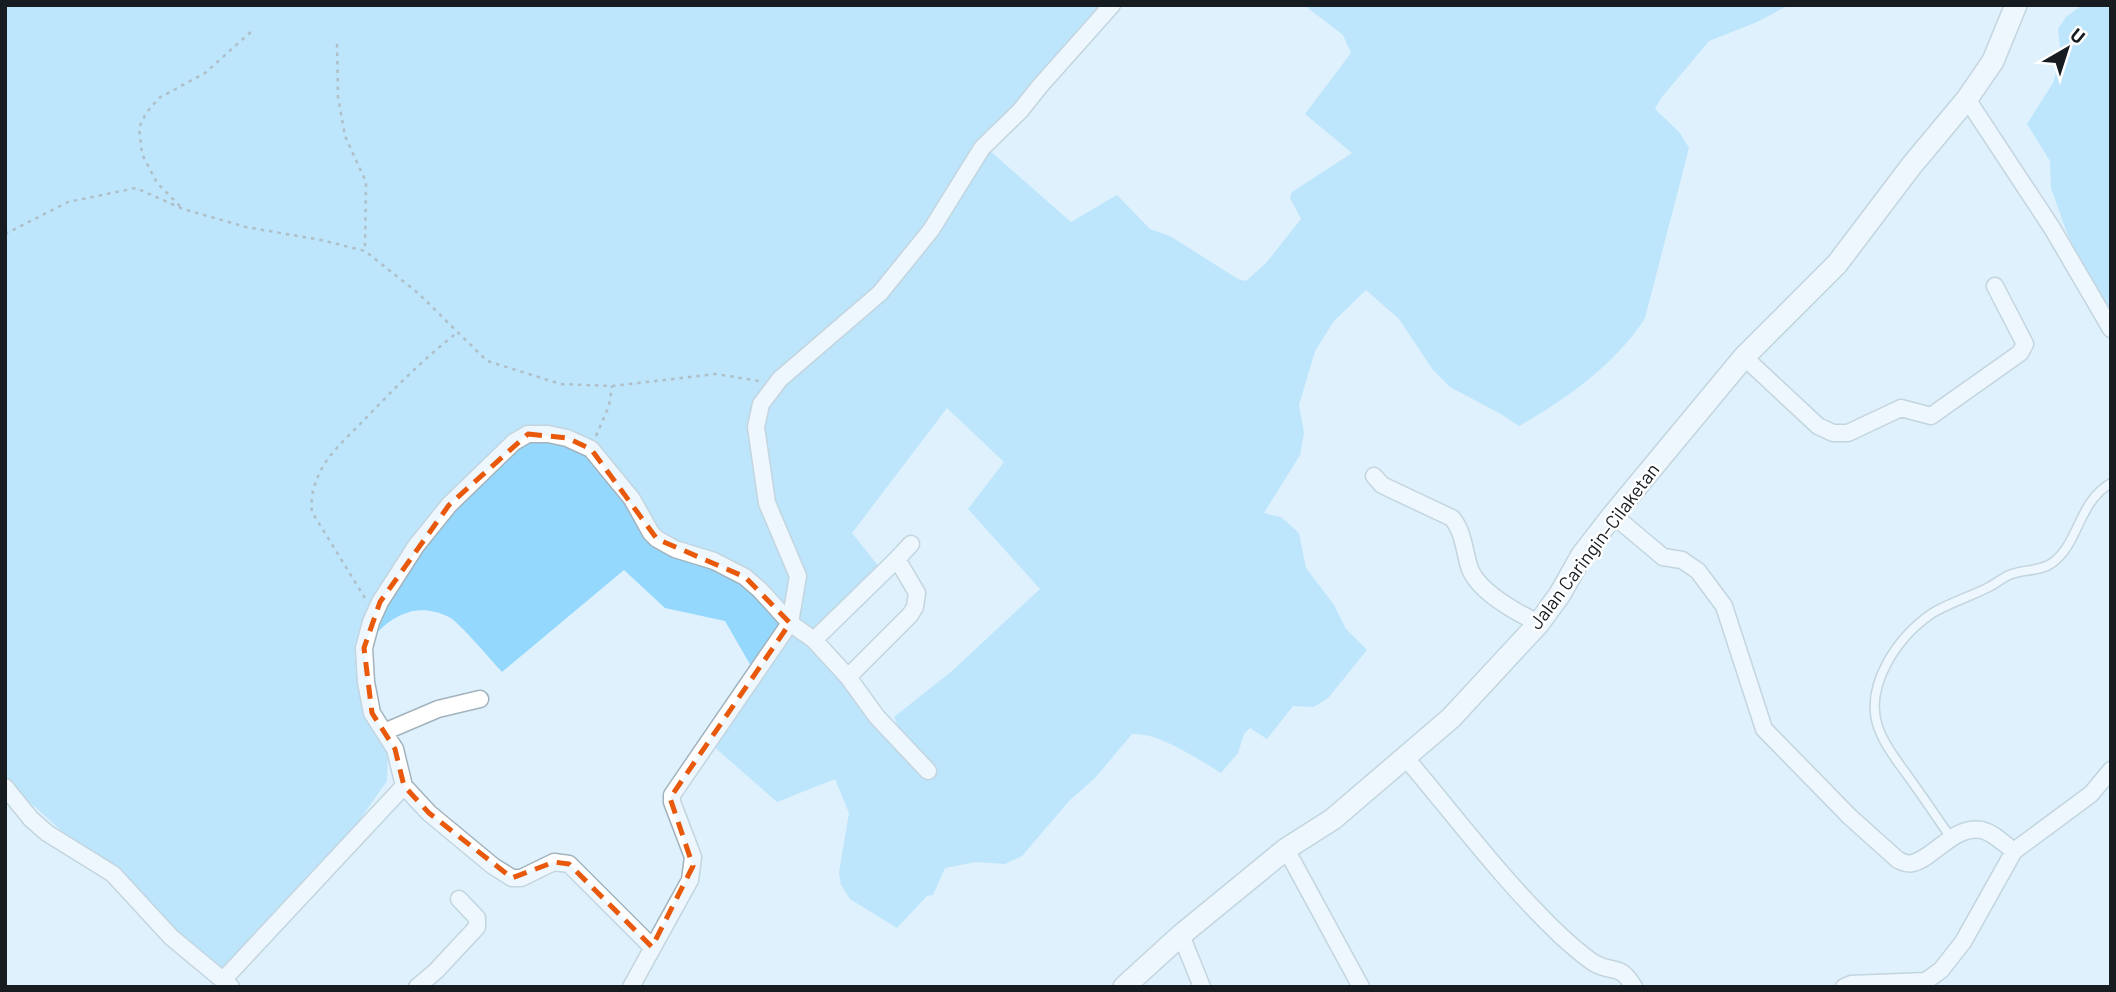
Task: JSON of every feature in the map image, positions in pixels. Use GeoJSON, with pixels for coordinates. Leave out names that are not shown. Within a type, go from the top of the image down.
{"type":"FeatureCollection","features":[{"type":"Feature","properties":{"kind":"street"},"geometry":{"type":"LineString","coordinates":[[631,987],[690,880],[693,857],[672,802],[673,795],[790,623],[798,576],[767,503],[756,427],[761,404],[780,379],[880,293],[931,230],[982,148],[1020,111],[1112,5]]}},
{"type":"Feature","properties":{"kind":"street","name":"Jalan Caringin–Cilaketan"},"geometry":{"type":"LineString","coordinates":[[1125,987],[1181,935],[1286,849],[1333,819],[1451,718],[1539,623],[1560,594],[1582,555],[1613,515],[1744,357],[1837,264],[1912,165],[1967,99],[1993,61],[2016,5]]}},
{"type":"Feature","properties":{"kind":"street"},"geometry":{"type":"LineString","coordinates":[[1967,99],[2052,228],[2111,329]]}},
{"type":"Feature","properties":{"kind":"street"},"geometry":{"type":"LineString","coordinates":[[1744,357],[1818,426],[1833,433],[1848,433],[1900,408],[1931,416],[2020,353],[2025,344],[1995,286]]}},
{"type":"Feature","properties":{"kind":"street"},"geometry":{"type":"LineString","coordinates":[[652,947],[569,864],[554,862],[521,878],[512,878],[493,866],[429,813],[404,786],[395,749],[372,713],[366,682],[364,648],[380,602],[415,546],[449,505],[514,442],[528,434],[548,433],[591,449],[632,499],[657,539],[675,549],[715,561],[745,577],[790,623],[814,640],[848,677],[877,717],[928,771]]}},
{"type":"Feature","properties":{"kind":"street"},"geometry":{"type":"LineString","coordinates":[[1374,476],[1382,485],[1452,517],[1458,525],[1471,572],[1485,588],[1515,612],[1539,623]]}},
{"type":"Feature","properties":{"kind":"street"},"geometry":{"type":"LineString","coordinates":[[1613,515],[1663,557],[1682,560],[1698,571],[1724,606],[1764,729],[1850,817],[1898,860],[1906,864],[1914,863],[1951,838],[1975,830],[1983,830],[1995,836],[2014,851]]}},
{"type":"Feature","properties":{"kind":"street"},"geometry":{"type":"LineString","coordinates":[[814,640],[911,544]]}},
{"type":"Feature","properties":{"kind":"street"},"geometry":{"type":"LineString","coordinates":[[848,677],[915,607],[917,593],[897,558]]}},
{"type":"Feature","properties":{"kind":"street"},"geometry":{"type":"LineString","coordinates":[[384,732],[438,709],[480,699]]}},
{"type":"Feature","properties":{"kind":"street"},"geometry":{"type":"LineString","coordinates":[[1405,757],[1537,913],[1596,964],[1618,969],[1628,977],[1634,987]]}},
{"type":"Feature","properties":{"kind":"street"},"geometry":{"type":"LineString","coordinates":[[1844,987],[1851,984],[1926,981],[1941,970],[1963,942],[2014,851],[2091,793],[2110,773]]}},
{"type":"Feature","properties":{"kind":"street"},"geometry":{"type":"LineString","coordinates":[[5,787],[31,819],[47,833],[113,874],[171,937],[228,983],[404,786]]}},
{"type":"Feature","properties":{"kind":"street"},"geometry":{"type":"LineString","coordinates":[[1286,849],[1361,987]]}},
{"type":"Feature","properties":{"kind":"street"},"geometry":{"type":"LineString","coordinates":[[417,987],[436,971],[477,927],[477,918],[459,899]]}},
{"type":"Feature","properties":{"kind":"street"},"geometry":{"type":"LineString","coordinates":[[1181,935],[1202,987]]}},
{"type":"Feature","properties":{"kind":"lane"},"geometry":{"type":"LineString","coordinates":[[1951,838],[1887,746],[1878,726],[1875,704],[1882,671],[1909,632],[1933,613],[2008,576],[2022,570],[2047,566],[2054,561],[2064,550],[2093,497],[2111,483]]}},
{"type":"Feature","properties":{"kind":"path"},"geometry":{"type":"LineString","coordinates":[[183,209],[157,183],[142,154],[139,128],[146,113],[159,97],[205,73],[253,30]]}},
{"type":"Feature","properties":{"kind":"path"},"geometry":{"type":"LineString","coordinates":[[337,44],[338,97],[345,136],[366,182],[365,251]]}},
{"type":"Feature","properties":{"kind":"path"},"geometry":{"type":"LineString","coordinates":[[5,234],[68,202],[136,188],[183,209],[246,227],[365,251],[418,293],[487,360],[561,384],[612,386],[716,374],[753,382],[780,379]]}},
{"type":"Feature","properties":{"kind":"path"},"geometry":{"type":"LineString","coordinates":[[371,622],[367,603],[312,512],[310,502],[313,487],[322,468],[344,441],[415,367],[458,332]]}},
{"type":"Feature","properties":{"kind":"path"},"geometry":{"type":"LineString","coordinates":[[591,449],[608,405],[612,386]]}},
{"type":"Feature","properties":{"kind":"highlighted area"},"geometry":{"type":"Polygon","coordinates":[[[528,434],[567,438],[591,449],[657,539],[745,577],[790,623],[670,798],[693,866],[652,947],[569,864],[554,862],[512,878],[429,813],[404,786],[395,749],[372,713],[364,648],[380,602],[449,505],[528,434]]]}},
{"type":"Feature","properties":{"kind":"shaded area"},"geometry":{"type":"Polygon","coordinates":[[[5,5],[1108,5],[989,150],[1071,222],[1117,195],[1150,229],[1170,236],[1238,279],[1246,281],[1266,263],[1301,219],[1290,198],[1292,192],[1352,153],[1305,114],[1351,53],[1343,35],[1304,5],[1789,5],[1757,22],[1709,41],[1661,98],[1655,109],[1680,133],[1689,148],[1645,318],[1605,366],[1554,405],[1519,426],[1450,387],[1433,370],[1399,319],[1366,290],[1334,321],[1315,351],[1299,405],[1304,433],[1300,455],[1264,513],[1281,517],[1299,533],[1306,568],[1334,605],[1346,629],[1367,650],[1328,698],[1314,707],[1293,706],[1267,739],[1250,728],[1244,734],[1238,753],[1221,773],[1166,742],[1154,737],[1132,734],[1022,856],[1005,864],[975,862],[945,868],[933,895],[927,896],[897,928],[850,899],[841,885],[839,872],[849,813],[835,779],[777,802],[712,745],[755,673],[725,621],[665,608],[624,570],[502,672],[454,620],[434,611],[407,613],[395,618],[373,636],[356,660],[388,745],[387,781],[349,835],[219,973],[5,780],[5,5]],[[947,408],[852,533],[884,573],[814,635],[901,735],[894,717],[952,671],[1040,589],[968,509],[1004,462],[947,408]]]}},
{"type":"Feature","properties":{"kind":"shaded area"},"geometry":{"type":"Polygon","coordinates":[[[2082,5],[2111,5],[2111,309],[2091,283],[2067,233],[2051,188],[2050,161],[2027,124],[2053,83],[2061,54],[2058,29],[2066,17],[2082,5]]]}}]}
